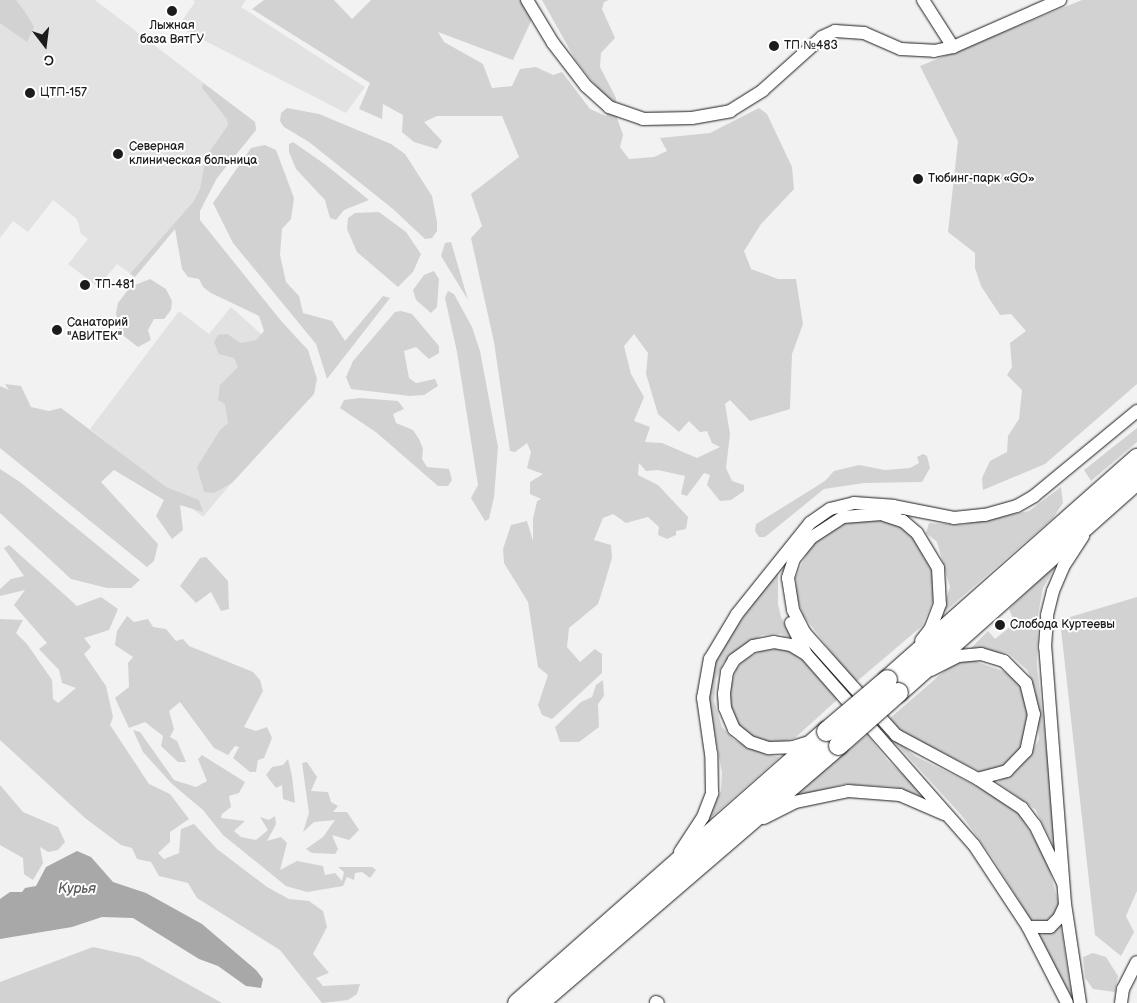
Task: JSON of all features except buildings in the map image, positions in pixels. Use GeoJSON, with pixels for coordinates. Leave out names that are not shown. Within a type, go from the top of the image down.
{"type":"FeatureCollection","features":[{"type":"Feature","properties":{"kind":"highway"},"geometry":{"type":"LineString","coordinates":[[909,671],[1137,458]]}},
{"type":"Feature","properties":{"kind":"highway"},"geometry":{"type":"LineString","coordinates":[[517,1003],[654,882],[892,686],[1137,479]]}},
{"type":"Feature","properties":{"kind":"highway"},"geometry":{"type":"LineString","coordinates":[[538,1003],[714,852],[828,738]]}},
{"type":"Feature","properties":{"kind":"street"},"geometry":{"type":"LineString","coordinates":[[527,0],[553,44],[586,86],[609,107],[643,119],[692,118],[730,111],[763,90],[822,37],[835,31],[864,33],[901,50],[917,52],[953,47],[1060,0]]}},
{"type":"Feature","properties":{"kind":"street"},"geometry":{"type":"LineString","coordinates":[[923,0],[953,47]]}},
{"type":"Feature","properties":{"kind":"street"},"geometry":{"type":"LineString","coordinates":[[1063,883],[1050,851],[1031,820],[1007,796],[896,735],[804,632],[792,610],[788,578],[794,559],[810,538],[825,526],[843,517],[863,513],[920,513],[969,517],[1017,506],[1050,483],[1137,412]]}},
{"type":"Feature","properties":{"kind":"street"},"geometry":{"type":"LineString","coordinates":[[654,882],[689,840],[712,793],[711,754],[703,698],[710,658],[737,614],[792,543],[810,523],[830,509],[854,503],[872,503],[920,513]]}},
{"type":"Feature","properties":{"kind":"street"},"geometry":{"type":"LineString","coordinates":[[1080,1003],[1063,883],[1047,677],[1047,615],[1053,591],[1070,554],[1108,504]]}},
{"type":"Feature","properties":{"kind":"street"},"geometry":{"type":"LineString","coordinates":[[863,513],[903,521],[928,547],[938,568],[942,591],[936,616],[909,671]]}},
{"type":"Feature","properties":{"kind":"street"},"geometry":{"type":"LineString","coordinates":[[792,543],[782,568],[782,588],[785,610],[806,654],[958,825],[1028,927],[1068,1003]]}},
{"type":"Feature","properties":{"kind":"street"},"geometry":{"type":"LineString","coordinates":[[806,654],[791,645],[774,642],[743,651],[727,672],[726,708],[734,729],[758,746],[793,747],[828,738]]}},
{"type":"Feature","properties":{"kind":"street"},"geometry":{"type":"LineString","coordinates":[[909,671],[959,656],[981,654],[1004,662],[1026,683],[1034,714],[1026,750],[1007,771],[978,779]]}},
{"type":"Feature","properties":{"kind":"street"},"geometry":{"type":"LineString","coordinates":[[714,852],[772,812],[795,802],[848,791],[878,791],[918,800],[958,825]]}},
{"type":"Feature","properties":{"kind":"street"},"geometry":{"type":"LineString","coordinates":[[1028,927],[1050,927],[1059,918],[1065,904]]}},
{"type":"Feature","properties":{"kind":"street"},"geometry":{"type":"LineString","coordinates":[[1121,1003],[1123,989],[1137,962]]}},
{"type":"Feature","properties":{"kind":"shaded area","name":"Северная клиническая больница"},"geometry":{"type":"Polygon","coordinates":[[[0,0],[95,0],[255,122],[256,130],[135,277],[117,264],[98,287],[68,264],[88,239],[81,234],[77,219],[53,200],[28,232],[13,221],[0,238],[0,0]]]}},
{"type":"Feature","properties":{"kind":"shaded area"},"geometry":{"type":"Polygon","coordinates":[[[0,0],[16,0],[25,12],[34,27],[27,42],[0,23],[0,0]]]}},
{"type":"Feature","properties":{"kind":"shaded area"},"geometry":{"type":"Polygon","coordinates":[[[193,0],[246,0],[241,7],[365,87],[346,113],[178,27],[195,2],[193,0]]]}},
{"type":"Feature","properties":{"kind":"shaded area"},"geometry":{"type":"Polygon","coordinates":[[[264,0],[334,0],[352,19],[371,0],[525,0],[533,17],[513,60],[438,32],[444,42],[483,64],[492,88],[512,86],[520,69],[536,67],[553,75],[562,72],[590,109],[606,116],[609,103],[575,59],[542,0],[609,0],[604,2],[602,9],[615,38],[601,53],[600,67],[616,98],[617,118],[623,135],[620,147],[629,159],[654,157],[667,151],[660,138],[710,133],[759,108],[767,114],[792,167],[794,189],[761,224],[744,251],[751,269],[778,279],[796,279],[803,324],[792,354],[790,409],[750,421],[730,400],[725,404],[730,434],[726,468],[732,481],[744,485],[744,491],[731,500],[720,501],[707,485],[710,475],[704,473],[687,496],[681,494],[685,476],[658,470],[646,471],[639,463],[638,475],[658,485],[688,517],[686,529],[676,531],[676,535],[667,539],[658,535],[659,527],[648,517],[626,523],[613,514],[603,518],[594,540],[611,545],[612,558],[598,604],[569,628],[567,647],[580,662],[595,649],[602,654],[602,673],[552,719],[542,715],[538,705],[548,675],[538,667],[528,602],[504,563],[503,549],[511,525],[527,521],[533,541],[533,519],[537,501],[541,499],[530,494],[530,482],[543,474],[527,468],[531,452],[527,443],[515,452],[510,451],[494,342],[471,238],[482,226],[471,194],[519,157],[502,116],[437,116],[424,122],[442,141],[437,149],[414,142],[402,132],[403,115],[383,104],[382,119],[359,109],[370,83],[252,9],[264,0]],[[634,334],[624,346],[631,374],[644,397],[634,421],[650,427],[645,442],[662,443],[697,458],[720,447],[712,443],[707,431],[700,432],[689,421],[679,432],[658,414],[646,374],[648,353],[634,334]]]}},
{"type":"Feature","properties":{"kind":"shaded area"},"geometry":{"type":"Polygon","coordinates":[[[1082,0],[1137,0],[1137,384],[1045,464],[983,490],[982,478],[990,461],[1007,452],[1008,436],[1019,419],[1022,390],[1007,375],[1012,367],[1010,343],[1026,331],[1011,314],[1000,315],[981,286],[975,268],[975,253],[948,232],[958,141],[920,66],[1082,0]]]}},
{"type":"Feature","properties":{"kind":"shaded area"},"geometry":{"type":"Polygon","coordinates":[[[203,83],[255,122],[256,130],[217,178],[200,211],[200,220],[282,322],[308,350],[317,379],[314,394],[232,483],[214,493],[204,492],[197,467],[220,430],[228,423],[225,404],[218,400],[220,385],[238,367],[234,358],[219,354],[214,342],[218,335],[227,334],[241,343],[256,340],[264,331],[259,316],[211,293],[203,287],[199,279],[188,277],[182,269],[175,229],[135,277],[130,274],[194,201],[200,189],[206,157],[228,125],[227,119],[202,88],[203,83]]]}},
{"type":"Feature","properties":{"kind":"shaded area"},"geometry":{"type":"Polygon","coordinates":[[[287,108],[319,114],[391,144],[405,154],[432,196],[437,231],[432,238],[425,239],[393,209],[309,142],[284,127],[280,121],[281,113],[287,108]]]}},
{"type":"Feature","properties":{"kind":"shaded area"},"geometry":{"type":"Polygon","coordinates":[[[293,142],[326,165],[369,200],[344,210],[336,220],[330,218],[325,200],[296,169],[289,152],[289,144],[293,142]]]}},
{"type":"Feature","properties":{"kind":"shaded area"},"geometry":{"type":"Polygon","coordinates":[[[265,145],[276,150],[294,198],[291,219],[282,229],[280,255],[286,282],[299,296],[303,313],[332,321],[345,341],[383,296],[390,298],[327,379],[316,344],[233,243],[213,203],[251,148],[265,145]]]}},
{"type":"Feature","properties":{"kind":"shaded area"},"geometry":{"type":"Polygon","coordinates":[[[379,212],[406,232],[421,254],[413,272],[398,287],[357,252],[347,229],[348,218],[355,213],[379,212]]]}},
{"type":"Feature","properties":{"kind":"shaded area"},"geometry":{"type":"Polygon","coordinates":[[[451,242],[468,300],[441,256],[445,243],[451,242]]]}},
{"type":"Feature","properties":{"kind":"shaded area"},"geometry":{"type":"Polygon","coordinates":[[[434,271],[439,279],[437,307],[431,313],[416,300],[413,290],[424,275],[434,271]]]}},
{"type":"Feature","properties":{"kind":"shaded area"},"geometry":{"type":"Polygon","coordinates":[[[150,279],[166,289],[172,301],[171,310],[164,319],[154,319],[148,330],[151,340],[138,347],[120,333],[116,313],[118,303],[130,287],[150,279]]]}},
{"type":"Feature","properties":{"kind":"shaded area"},"geometry":{"type":"Polygon","coordinates":[[[448,291],[454,294],[472,327],[480,351],[498,447],[494,497],[489,519],[485,521],[471,498],[478,485],[457,352],[445,298],[448,291]]]}},
{"type":"Feature","properties":{"kind":"shaded area"},"geometry":{"type":"Polygon","coordinates":[[[231,307],[315,383],[203,517],[90,429],[179,311],[209,334],[231,307]]]}},
{"type":"Feature","properties":{"kind":"shaded area"},"geometry":{"type":"Polygon","coordinates":[[[401,311],[412,314],[439,346],[439,353],[429,359],[416,347],[404,351],[409,378],[416,383],[435,379],[438,386],[424,395],[410,396],[351,389],[346,377],[353,361],[395,312],[401,311]]]}},
{"type":"Feature","properties":{"kind":"shaded area"},"geometry":{"type":"Polygon","coordinates":[[[5,384],[21,386],[31,407],[49,411],[61,408],[166,487],[199,500],[203,512],[180,505],[183,530],[172,539],[156,516],[164,500],[114,470],[101,482],[158,544],[154,561],[147,567],[0,448],[0,386],[9,390],[5,384]]]}},
{"type":"Feature","properties":{"kind":"shaded area"},"geometry":{"type":"Polygon","coordinates":[[[360,398],[398,401],[404,409],[393,414],[396,423],[413,430],[423,449],[422,459],[427,467],[449,469],[452,480],[448,486],[438,486],[377,433],[340,408],[344,400],[360,398]]]}},
{"type":"Feature","properties":{"kind":"shaded area"},"geometry":{"type":"Polygon","coordinates":[[[1137,428],[1137,442],[1091,481],[1084,470],[1137,428]]]}},
{"type":"Feature","properties":{"kind":"shaded area"},"geometry":{"type":"Polygon","coordinates":[[[923,454],[927,456],[930,468],[922,482],[864,483],[824,489],[765,537],[759,537],[755,531],[756,524],[825,481],[834,471],[859,465],[885,470],[910,468],[919,463],[917,457],[923,454]]]}},
{"type":"Feature","properties":{"kind":"shaded area"},"geometry":{"type":"Polygon","coordinates":[[[0,469],[20,482],[140,580],[131,588],[107,588],[71,579],[0,513],[0,469]]]}},
{"type":"Feature","properties":{"kind":"shaded area"},"geometry":{"type":"Polygon","coordinates":[[[1061,487],[1063,503],[1053,518],[941,615],[950,587],[937,542],[926,533],[929,523],[961,525],[1029,511],[1061,487]]]}},
{"type":"Feature","properties":{"kind":"shaded area"},"geometry":{"type":"Polygon","coordinates":[[[876,518],[902,527],[913,537],[931,566],[935,596],[922,626],[855,683],[803,615],[797,598],[796,577],[809,548],[818,539],[844,521],[876,518]]]}},
{"type":"Feature","properties":{"kind":"shaded area"},"geometry":{"type":"Polygon","coordinates":[[[9,545],[77,606],[101,597],[118,609],[109,630],[84,638],[91,647],[84,654],[106,686],[113,717],[110,725],[149,784],[170,794],[189,819],[170,832],[170,842],[158,853],[164,859],[179,853],[181,829],[194,824],[217,849],[267,887],[289,899],[309,901],[323,911],[327,927],[313,954],[329,973],[316,978],[323,986],[360,984],[357,994],[348,1000],[322,1003],[280,950],[197,898],[188,883],[159,876],[151,862],[137,859],[132,848],[121,845],[85,818],[0,740],[0,619],[23,620],[16,633],[27,644],[52,680],[53,699],[58,703],[76,688],[62,683],[59,670],[39,649],[47,643],[14,605],[25,590],[0,596],[0,589],[11,579],[24,576],[4,548],[9,545]]]}},
{"type":"Feature","properties":{"kind":"shaded area"},"geometry":{"type":"Polygon","coordinates":[[[206,557],[228,581],[229,609],[221,611],[211,592],[196,603],[180,586],[200,558],[206,557]]]}},
{"type":"Feature","properties":{"kind":"shaded area"},"geometry":{"type":"Polygon","coordinates":[[[1058,562],[1043,588],[1038,615],[1037,666],[1059,856],[1035,809],[997,782],[1014,773],[1030,756],[1039,739],[1035,689],[1027,670],[1008,653],[968,651],[988,631],[995,639],[1015,623],[1009,609],[1058,562]]]}},
{"type":"Feature","properties":{"kind":"shaded area"},"geometry":{"type":"Polygon","coordinates":[[[778,570],[778,604],[781,617],[793,639],[781,634],[762,635],[737,650],[723,663],[716,679],[714,701],[722,727],[734,740],[764,754],[780,757],[708,820],[721,791],[722,773],[708,695],[715,656],[778,570]]]}},
{"type":"Feature","properties":{"kind":"shaded area"},"geometry":{"type":"Polygon","coordinates":[[[1137,597],[1137,891],[1126,916],[1134,932],[1121,956],[1095,935],[1060,620],[1137,597]]]}},
{"type":"Feature","properties":{"kind":"shaded area"},"geometry":{"type":"Polygon","coordinates":[[[127,616],[134,622],[148,619],[153,627],[166,629],[176,641],[183,639],[189,646],[253,672],[260,680],[263,691],[244,727],[256,731],[267,727],[272,738],[264,758],[258,760],[256,772],[250,772],[233,758],[239,747],[235,746],[228,755],[214,748],[180,702],[169,711],[174,729],[170,737],[177,741],[186,762],[178,762],[161,746],[163,736],[145,722],[129,728],[115,698],[129,687],[128,663],[133,657],[115,645],[117,631],[127,616]]]}},
{"type":"Feature","properties":{"kind":"shaded area"},"geometry":{"type":"Polygon","coordinates":[[[777,649],[792,651],[804,658],[839,698],[795,738],[771,745],[754,739],[737,725],[728,697],[736,669],[745,659],[761,651],[777,649]]]}},
{"type":"Feature","properties":{"kind":"shaded area"},"geometry":{"type":"Polygon","coordinates":[[[969,659],[1003,671],[1018,682],[1028,699],[1029,716],[1022,746],[1011,762],[983,773],[900,731],[889,719],[949,667],[969,659]]]}},
{"type":"Feature","properties":{"kind":"shaded area"},"geometry":{"type":"Polygon","coordinates":[[[603,680],[604,696],[598,704],[599,727],[579,742],[560,742],[555,727],[581,702],[592,697],[596,685],[603,680]]]}},
{"type":"Feature","properties":{"kind":"shaded area"},"geometry":{"type":"Polygon","coordinates":[[[880,726],[915,756],[1002,799],[1019,813],[1047,860],[1059,905],[1056,913],[1046,921],[1031,920],[992,857],[962,816],[880,726]]]}},
{"type":"Feature","properties":{"kind":"shaded area"},"geometry":{"type":"Polygon","coordinates":[[[133,730],[140,732],[174,780],[196,787],[207,781],[198,759],[202,755],[245,782],[239,793],[229,796],[231,807],[222,814],[221,818],[245,821],[234,831],[241,837],[256,840],[268,830],[260,817],[269,820],[275,816],[276,824],[267,841],[281,837],[287,843],[280,870],[297,861],[323,866],[325,875],[335,873],[342,881],[344,872],[338,867],[372,867],[376,870],[370,878],[362,872],[355,873],[354,880],[347,877],[343,886],[307,892],[286,886],[223,835],[203,810],[172,784],[143,752],[133,730]]]}},
{"type":"Feature","properties":{"kind":"shaded area"},"geometry":{"type":"Polygon","coordinates":[[[867,735],[888,761],[931,800],[896,787],[844,784],[787,799],[867,735]]]}},
{"type":"Feature","properties":{"kind":"shaded area"},"geometry":{"type":"Polygon","coordinates":[[[288,759],[295,803],[283,799],[282,785],[276,788],[266,775],[272,767],[283,765],[288,759]]]}},
{"type":"Feature","properties":{"kind":"shaded area"},"geometry":{"type":"Polygon","coordinates":[[[307,762],[317,777],[311,791],[328,792],[331,802],[338,806],[333,812],[347,812],[359,830],[349,840],[332,835],[338,849],[335,854],[312,853],[306,849],[323,837],[335,820],[314,822],[303,832],[309,813],[302,763],[307,762]]]}},
{"type":"Feature","properties":{"kind":"shaded area"},"geometry":{"type":"Polygon","coordinates":[[[0,785],[23,812],[58,827],[65,842],[58,850],[48,852],[40,847],[43,863],[33,880],[24,874],[23,858],[0,845],[0,785]]]}},
{"type":"Feature","properties":{"kind":"shaded area"},"geometry":{"type":"Polygon","coordinates":[[[1061,926],[1069,979],[1075,1003],[1038,936],[1061,926]]]}},
{"type":"Feature","properties":{"kind":"shaded area"},"geometry":{"type":"Polygon","coordinates":[[[93,947],[139,957],[222,1003],[0,1003],[0,982],[93,947]]]}},
{"type":"Feature","properties":{"kind":"shaded area"},"geometry":{"type":"Polygon","coordinates":[[[1093,953],[1106,957],[1118,976],[1115,992],[1093,989],[1085,978],[1083,957],[1093,953]]]}},
{"type":"Feature","properties":{"kind":"water","name":"Курья"},"geometry":{"type":"Polygon","coordinates":[[[77,851],[91,857],[113,882],[146,893],[202,924],[256,970],[263,979],[261,988],[246,986],[218,966],[199,959],[133,918],[102,917],[72,927],[0,939],[0,899],[10,892],[22,892],[25,888],[36,886],[46,867],[77,851]]]}},
{"type":"Feature","properties":{"kind":"place","name":"Лыжная база ВятГУ"},"geometry":{"type":"Point","coordinates":[172,11]}},
{"type":"Feature","properties":{"kind":"place","name":"ТП №483"},"geometry":{"type":"Point","coordinates":[774,46]}},
{"type":"Feature","properties":{"kind":"place","name":"ЦТП-157"},"geometry":{"type":"Point","coordinates":[30,93]}},
{"type":"Feature","properties":{"kind":"place","name":"Северная клиническая больница"},"geometry":{"type":"Point","coordinates":[118,154]}},
{"type":"Feature","properties":{"kind":"place","name":"Тюбинг-парк «GO»"},"geometry":{"type":"Point","coordinates":[918,179]}},
{"type":"Feature","properties":{"kind":"place","name":"ТП-481"},"geometry":{"type":"Point","coordinates":[85,285]}},
{"type":"Feature","properties":{"kind":"place","name":"Санаторий \"АВИТЕК\""},"geometry":{"type":"Point","coordinates":[57,330]}},
{"type":"Feature","properties":{"kind":"place","name":"Слобода Куртеевы"},"geometry":{"type":"Point","coordinates":[1000,625]}}]}
